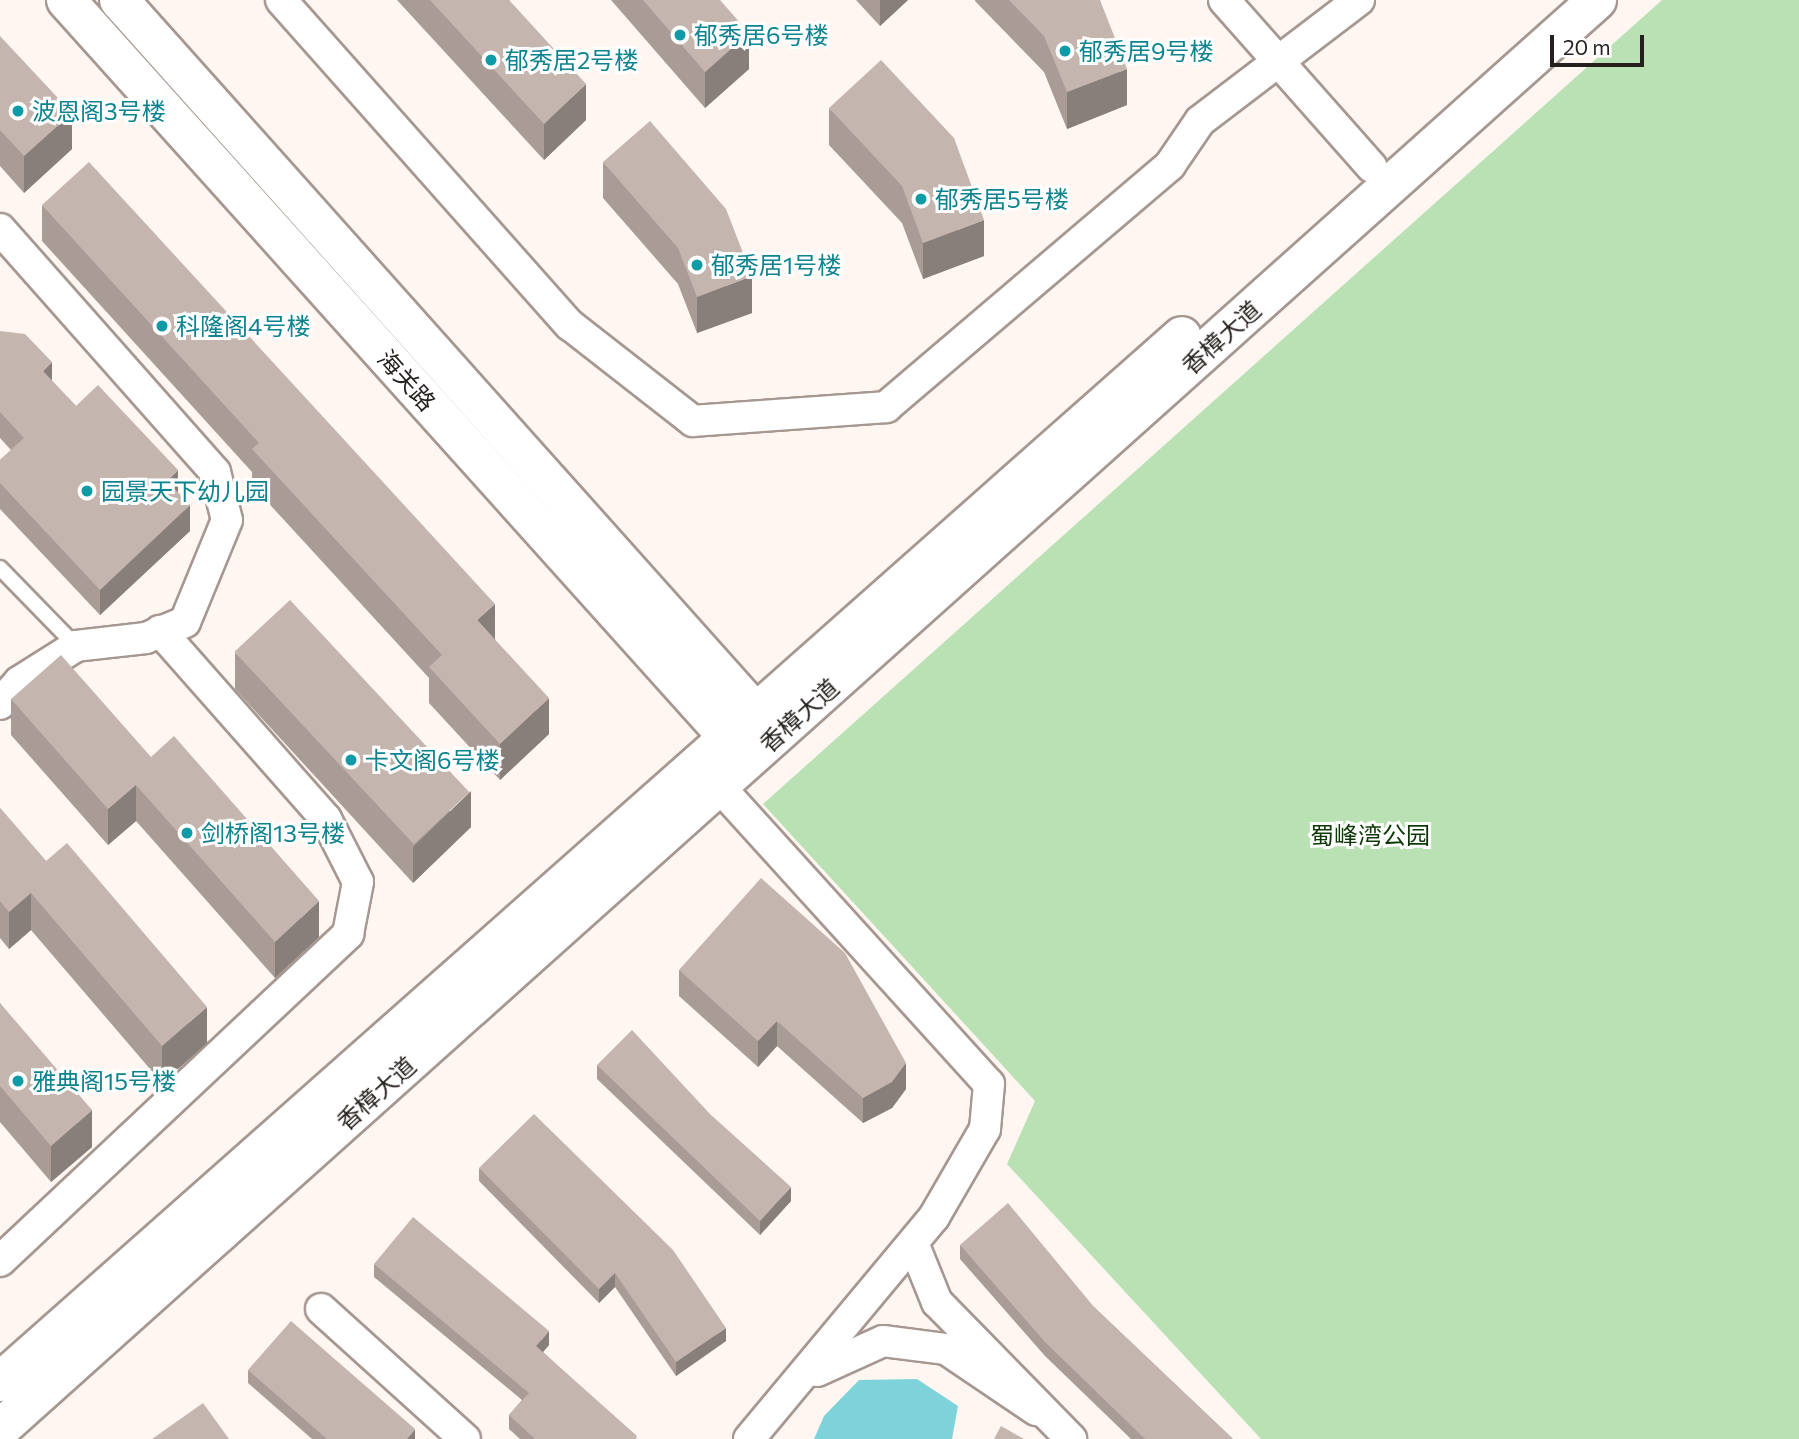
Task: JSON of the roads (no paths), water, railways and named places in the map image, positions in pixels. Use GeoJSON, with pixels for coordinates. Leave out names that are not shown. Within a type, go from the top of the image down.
{"type":"FeatureCollection","features":[{"type":"Feature","properties":{"kind":"street","name":"海关路"},"geometry":{"type":"LineString","coordinates":[[66,0],[752,736]]}},
{"type":"Feature","properties":{"kind":"street","name":"海关路"},"geometry":{"type":"LineString","coordinates":[[119,0],[752,736]]}},
{"type":"Feature","properties":{"kind":"street"},"geometry":{"type":"LineString","coordinates":[[281,0],[570,324],[693,421],[886,407],[1170,165],[1200,121],[1359,0]]}},
{"type":"Feature","properties":{"kind":"street"},"geometry":{"type":"LineString","coordinates":[[1224,0],[1372,167]]}},
{"type":"Feature","properties":{"kind":"street","name":"香樟大道"},"geometry":{"type":"LineString","coordinates":[[0,1429],[1372,167],[1561,0]]}},
{"type":"Feature","properties":{"kind":"street","name":"香樟大道"},"geometry":{"type":"LineString","coordinates":[[752,736],[1597,0]]}},
{"type":"Feature","properties":{"kind":"street"},"geometry":{"type":"LineString","coordinates":[[0,229],[215,472],[227,520],[184,622],[160,631],[76,646],[19,682],[0,704]]}},
{"type":"Feature","properties":{"kind":"street"},"geometry":{"type":"LineString","coordinates":[[0,1261],[348,934],[358,882],[326,819],[160,631]]}},
{"type":"Feature","properties":{"kind":"street","name":"香樟大道"},"geometry":{"type":"LineString","coordinates":[[0,1382],[709,775]]}},
{"type":"Feature","properties":{"kind":"street"},"geometry":{"type":"LineString","coordinates":[[709,775],[989,1084],[985,1129],[914,1243],[749,1439]]}},
{"type":"Feature","properties":{"kind":"street"},"geometry":{"type":"LineString","coordinates":[[914,1243],[937,1302],[1036,1410]]}},
{"type":"Feature","properties":{"kind":"street"},"geometry":{"type":"LineString","coordinates":[[321,1309],[465,1439]]}},
{"type":"Feature","properties":{"kind":"street"},"geometry":{"type":"LineString","coordinates":[[804,1376],[884,1341],[946,1349],[1036,1410],[1071,1439]]}},
{"type":"Feature","properties":{"kind":"lane"},"geometry":{"type":"LineString","coordinates":[[0,568],[76,646]]}},
{"type":"Feature","properties":{"kind":"water"},"geometry":{"type":"Polygon","coordinates":[[[917,1379],[958,1406],[952,1439],[814,1439],[824,1416],[859,1380],[917,1379]]]}},
{"type":"Feature","properties":{"kind":"place","name":"郁秀居6号楼"},"geometry":{"type":"Point","coordinates":[680,35]}},
{"type":"Feature","properties":{"kind":"place","name":"郁秀居9号楼"},"geometry":{"type":"Point","coordinates":[1065,51]}},
{"type":"Feature","properties":{"kind":"place","name":"郁秀居2号楼"},"geometry":{"type":"Point","coordinates":[491,60]}},
{"type":"Feature","properties":{"kind":"place","name":"波恩阁3号楼"},"geometry":{"type":"Point","coordinates":[18,111]}},
{"type":"Feature","properties":{"kind":"place","name":"郁秀居5号楼"},"geometry":{"type":"Point","coordinates":[921,199]}},
{"type":"Feature","properties":{"kind":"place","name":"郁秀居1号楼"},"geometry":{"type":"Point","coordinates":[697,265]}},
{"type":"Feature","properties":{"kind":"place","name":"科隆阁4号楼"},"geometry":{"type":"Point","coordinates":[162,326]}},
{"type":"Feature","properties":{"kind":"place","name":"园景天下幼儿园"},"geometry":{"type":"Point","coordinates":[87,491]}},
{"type":"Feature","properties":{"kind":"place","name":"卡文阁6号楼"},"geometry":{"type":"Point","coordinates":[351,760]}},
{"type":"Feature","properties":{"kind":"place","name":"剑桥阁13号楼"},"geometry":{"type":"Point","coordinates":[187,833]}},
{"type":"Feature","properties":{"kind":"place","name":"雅典阁15号楼"},"geometry":{"type":"Point","coordinates":[18,1081]}},
{"type":"Feature","properties":{"kind":"park label","name":"蜀峰湾公园"},"geometry":{"type":"Point","coordinates":[1370,835]}}]}
